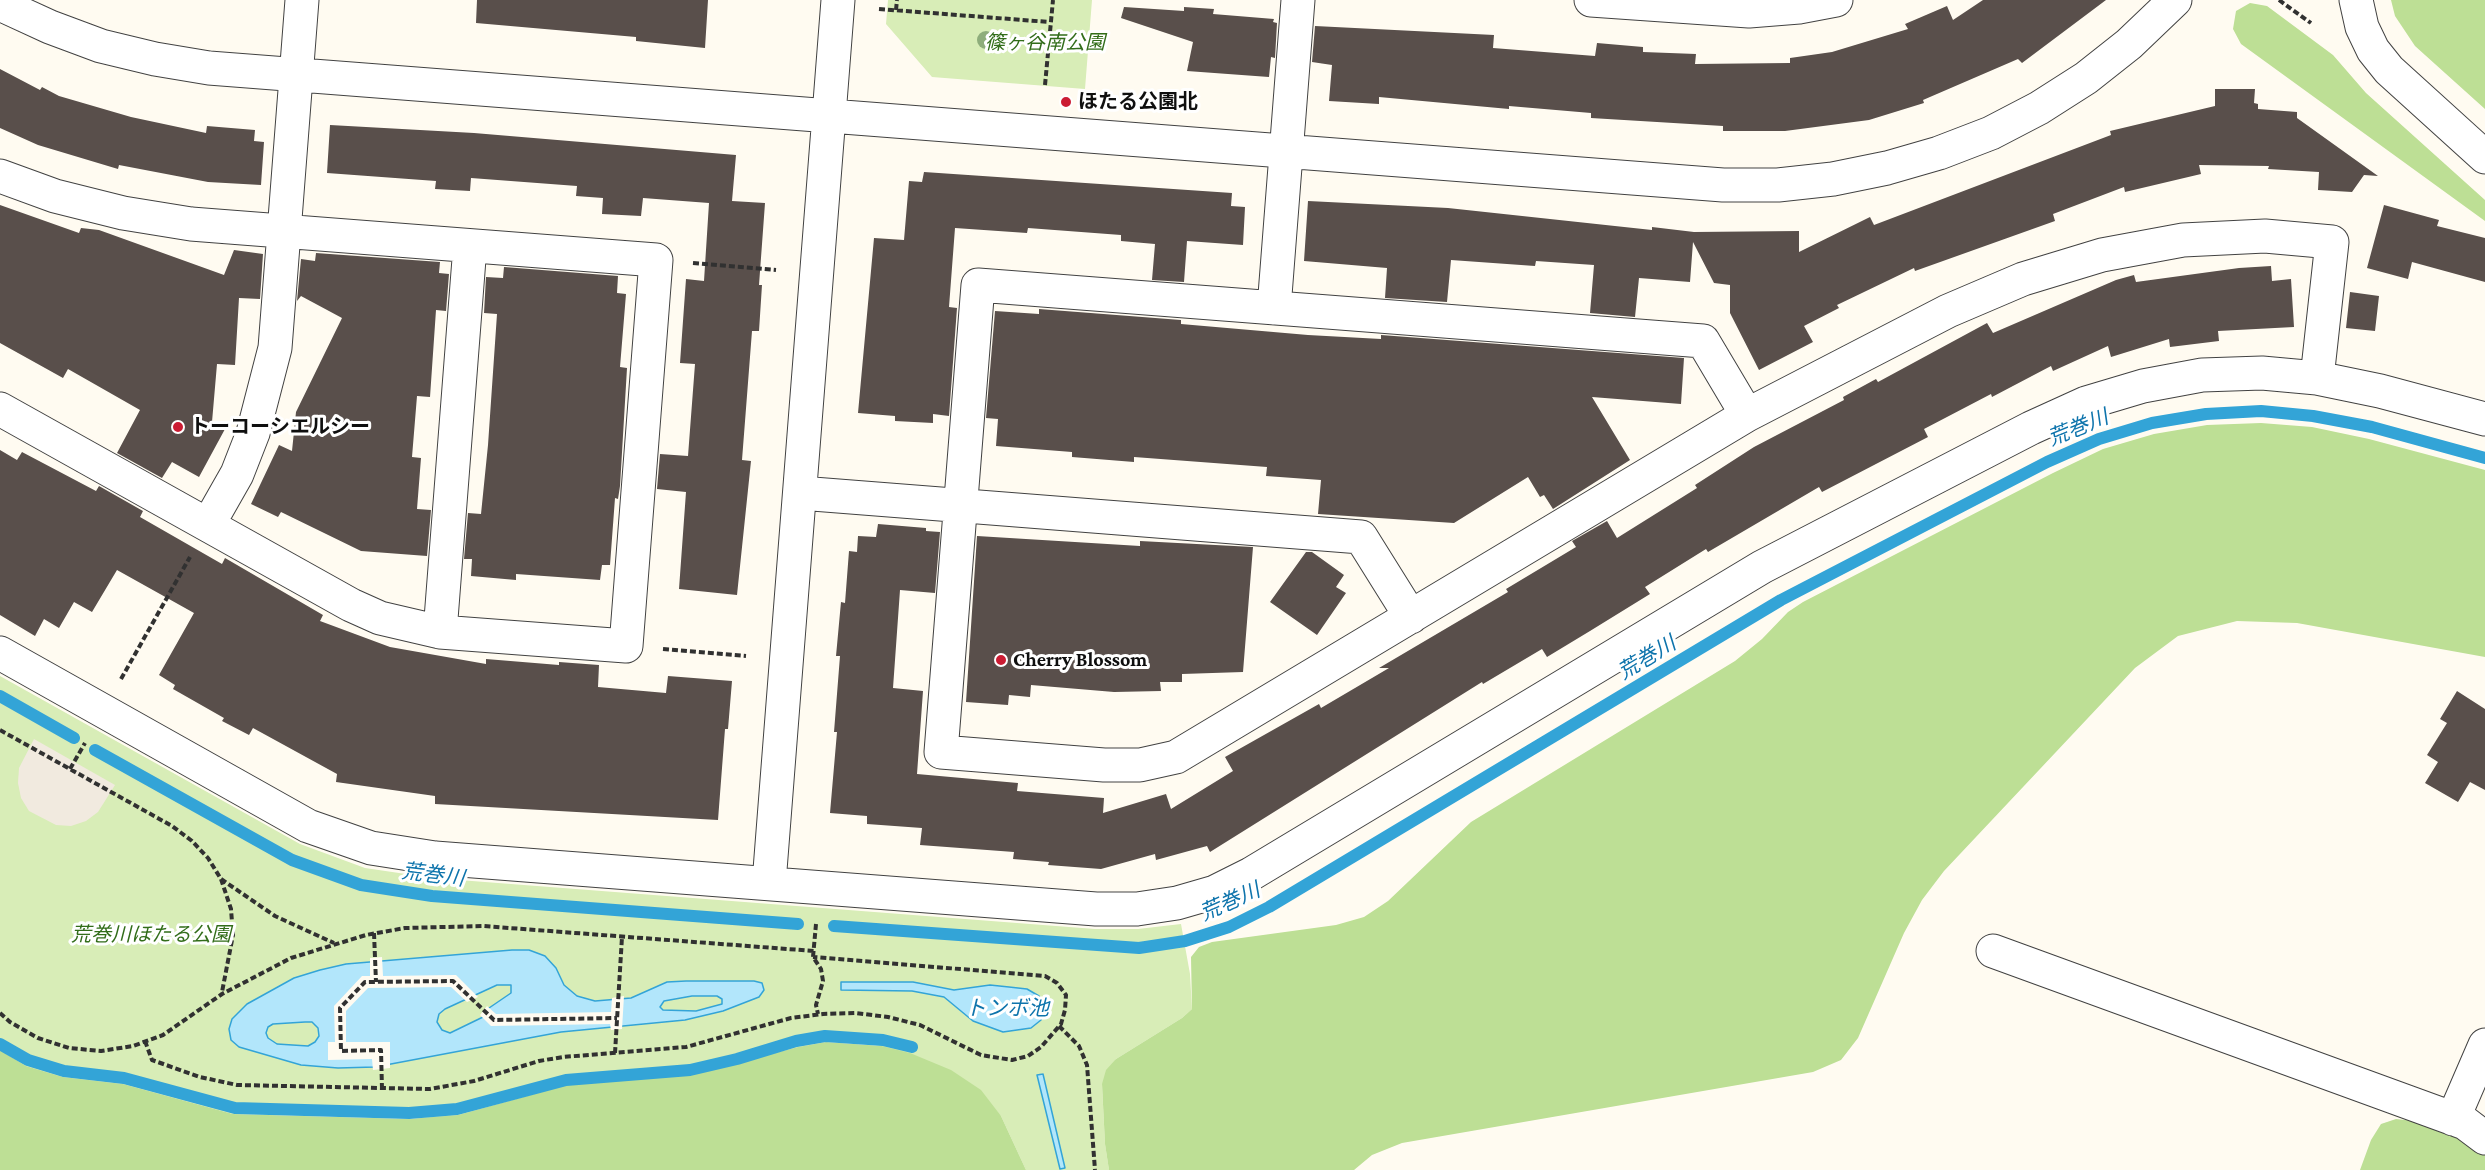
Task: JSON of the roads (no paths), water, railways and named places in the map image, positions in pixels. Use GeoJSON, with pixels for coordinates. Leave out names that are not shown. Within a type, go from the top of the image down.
{"type":"FeatureCollection","features":[{"type":"Feature","properties":{"kind":"street"},"geometry":{"type":"LineString","coordinates":[[208,525],[237,474],[266,391],[275,348],[302,0]]}},
{"type":"Feature","properties":{"kind":"street"},"geometry":{"type":"LineString","coordinates":[[769,883],[838,0]]}},
{"type":"Feature","properties":{"kind":"street"},"geometry":{"type":"LineString","coordinates":[[1274,308],[1298,0]]}},
{"type":"Feature","properties":{"kind":"street"},"geometry":{"type":"LineString","coordinates":[[1591,0],[1749,11],[1799,7],[1836,0]]}},
{"type":"Feature","properties":{"kind":"street"},"geometry":{"type":"LineString","coordinates":[[0,4],[50,27],[101,46],[155,59],[209,68],[1723,185],[1778,185],[1833,179],[1887,168],[1939,153],[1990,133],[2039,108],[2086,78],[2129,45],[2175,0]]}},
{"type":"Feature","properties":{"kind":"street"},"geometry":{"type":"LineString","coordinates":[[2356,0],[2362,27],[2373,50],[2389,70],[2485,157]]}},
{"type":"Feature","properties":{"kind":"street"},"geometry":{"type":"LineString","coordinates":[[0,176],[55,196],[123,213],[191,224],[656,260],[626,646],[440,632],[380,618],[351,605],[0,409]]}},
{"type":"Feature","properties":{"kind":"street"},"geometry":{"type":"LineString","coordinates":[[1748,415],[1702,341],[978,285],[941,752],[1104,765],[1140,765],[1176,757],[1748,415],[1948,311],[2023,279],[2102,255],[2183,240],[2265,236],[2332,242],[2317,378]]}},
{"type":"Feature","properties":{"kind":"street"},"geometry":{"type":"LineString","coordinates":[[440,632],[470,246]]}},
{"type":"Feature","properties":{"kind":"street"},"geometry":{"type":"LineString","coordinates":[[0,653],[308,826],[339,839],[370,848],[435,858],[1096,909],[1157,906],[1215,892],[1251,874],[1762,567],[2031,428],[2086,403],[2143,386],[2202,375],[2262,373],[2317,378],[2380,391],[2485,419]]}},
{"type":"Feature","properties":{"kind":"street"},"geometry":{"type":"LineString","coordinates":[[800,494],[1362,537],[1411,617]]}},
{"type":"Feature","properties":{"kind":"street"},"geometry":{"type":"LineString","coordinates":[[1993,951],[2465,1123],[2485,1138]]}},
{"type":"Feature","properties":{"kind":"street"},"geometry":{"type":"LineString","coordinates":[[2452,1119],[2485,1045]]}},
{"type":"Feature","properties":{"kind":"water"},"geometry":{"type":"Polygon","coordinates":[[[529,950],[545,956],[556,968],[564,985],[577,996],[595,1001],[631,998],[667,982],[754,981],[762,983],[764,990],[759,997],[723,1011],[685,1020],[561,1032],[375,1067],[338,1068],[301,1065],[239,1047],[231,1040],[229,1029],[232,1019],[247,1004],[294,978],[346,964],[529,950]],[[497,985],[439,1014],[437,1022],[442,1030],[450,1033],[483,1017],[489,1008],[511,993],[511,985],[497,985]],[[692,996],[664,1001],[660,1007],[663,1010],[696,1011],[722,1004],[722,999],[717,996],[692,996]],[[312,1022],[273,1024],[268,1027],[266,1033],[268,1038],[277,1044],[308,1046],[319,1036],[318,1028],[312,1022]]]}},
{"type":"Feature","properties":{"kind":"water","name":"トンボ池"},"geometry":{"type":"Polygon","coordinates":[[[841,982],[913,982],[954,990],[990,985],[1027,989],[1039,996],[1045,1007],[1041,1020],[1031,1028],[1003,1032],[973,1021],[944,997],[912,991],[841,990],[841,982]]]}},
{"type":"Feature","properties":{"kind":"water"},"geometry":{"type":"Polygon","coordinates":[[[1043,1074],[1065,1168],[1060,1169],[1037,1075],[1043,1074]]]}},
{"type":"Feature","properties":{"kind":"waterway","name":"荒巻川"},"geometry":{"type":"LineString","coordinates":[[834,926],[1139,948],[1185,941],[1229,927],[1269,907],[1781,600],[2047,462],[2099,439],[2152,423],[2206,414],[2261,411],[2313,416],[2372,427],[2485,458]]}},
{"type":"Feature","properties":{"kind":"waterway","name":"荒巻川"},"geometry":{"type":"LineString","coordinates":[[0,696],[74,738]]}},
{"type":"Feature","properties":{"kind":"waterway","name":"荒巻川"},"geometry":{"type":"LineString","coordinates":[[95,750],[292,860],[361,885],[432,896],[798,924]]}},
{"type":"Feature","properties":{"kind":"waterway"},"geometry":{"type":"LineString","coordinates":[[0,1044],[28,1060],[64,1071],[124,1078],[235,1108],[409,1113],[457,1109],[566,1080],[690,1070],[796,1041],[825,1036],[883,1040],[912,1047]]}},
{"type":"Feature","properties":{"kind":"place","name":"ほたる公園北"},"geometry":{"type":"Point","coordinates":[1066,102]}},
{"type":"Feature","properties":{"kind":"place","name":"トーコーシエルシー"},"geometry":{"type":"Point","coordinates":[178,427]}},
{"type":"Feature","properties":{"kind":"place","name":"Cherry Blossom"},"geometry":{"type":"Point","coordinates":[1001,660]}},
{"type":"Feature","properties":{"kind":"park label","name":"篠ヶ谷南公園"},"geometry":{"type":"Point","coordinates":[1045,43]}},
{"type":"Feature","properties":{"kind":"park label","name":"荒巻川ほたる公園"},"geometry":{"type":"Point","coordinates":[151,935]}}]}
